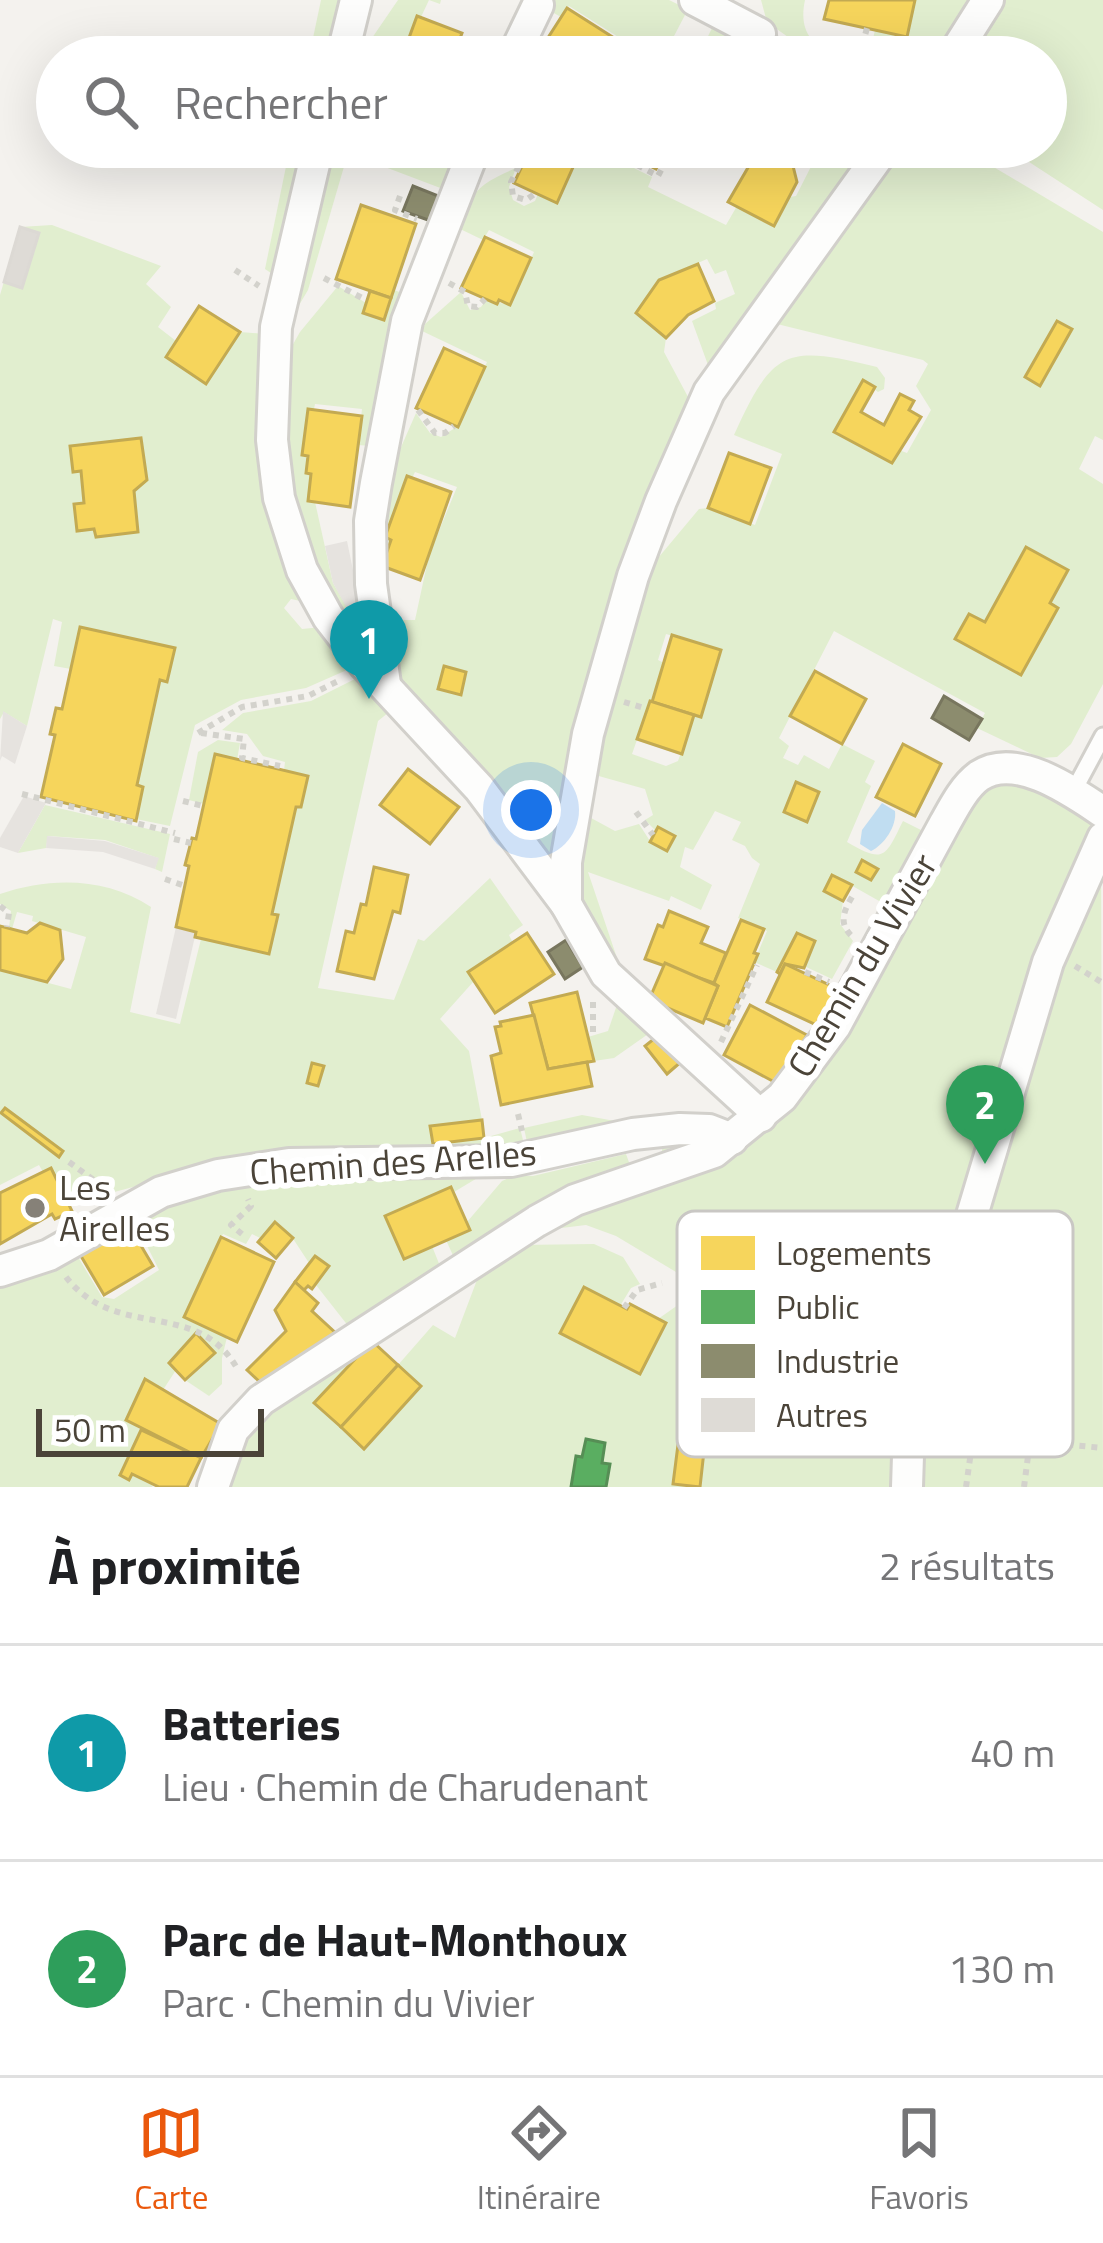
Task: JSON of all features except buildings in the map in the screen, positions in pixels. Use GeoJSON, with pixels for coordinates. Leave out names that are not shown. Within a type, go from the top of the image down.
{"type":"FeatureCollection","features":[{"type":"Feature","properties":{"kind":"street"},"geometry":{"type":"LineString","coordinates":[[347,36],[356,0]]}},
{"type":"Feature","properties":{"kind":"street"},"geometry":{"type":"LineString","coordinates":[[695,0],[760,34]]}},
{"type":"Feature","properties":{"kind":"street"},"geometry":{"type":"LineString","coordinates":[[965,36],[988,0]]}},
{"type":"Feature","properties":{"kind":"street"},"geometry":{"type":"LineString","coordinates":[[523,36],[538,5]]}},
{"type":"Feature","properties":{"kind":"street"},"geometry":{"type":"LineString","coordinates":[[313,168],[276,327],[272,440],[279,498],[302,570],[328,617],[479,788],[566,904],[606,974],[761,1116]]}},
{"type":"Feature","properties":{"kind":"street"},"geometry":{"type":"LineString","coordinates":[[375,674],[370,521],[376,483],[407,321],[467,168]]}},
{"type":"Feature","properties":{"kind":"street"},"geometry":{"type":"LineString","coordinates":[[566,904],[566,862],[588,734],[632,576],[661,501],[709,392],[871,168]]}},
{"type":"Feature","properties":{"kind":"street","name":"Chemin du Vivier"},"geometry":{"type":"LineString","coordinates":[[213,1487],[225,1444],[238,1422],[295,1378],[574,1199],[695,1159],[761,1116],[795,1082],[835,1026],[945,823],[979,776],[998,769],[1018,770],[1073,792],[1103,812]]}},
{"type":"Feature","properties":{"kind":"street"},"geometry":{"type":"LineString","coordinates":[[973,1211],[1048,962],[1103,838]]}},
{"type":"Feature","properties":{"kind":"street","name":"Chemin des Arelles"},"geometry":{"type":"LineString","coordinates":[[0,1270],[49,1255],[123,1210],[174,1187],[237,1172],[289,1164],[511,1161],[633,1134],[680,1129],[709,1130],[732,1139]]}},
{"type":"Feature","properties":{"kind":"street"},"geometry":{"type":"LineString","coordinates":[[907,1487],[908,1457]]}},
{"type":"Feature","properties":{"kind":"lane"},"geometry":{"type":"LineString","coordinates":[[1073,792],[1103,736]]}},
{"type":"Feature","properties":{"kind":"path"},"geometry":{"type":"LineString","coordinates":[[865,36],[867,28]]}},
{"type":"Feature","properties":{"kind":"path"},"geometry":{"type":"LineString","coordinates":[[518,168],[513,196],[526,200],[536,193]]}},
{"type":"Feature","properties":{"kind":"path"},"geometry":{"type":"LineString","coordinates":[[324,278],[364,299]]}},
{"type":"Feature","properties":{"kind":"path"},"geometry":{"type":"LineString","coordinates":[[446,282],[465,292],[471,308],[485,299]]}},
{"type":"Feature","properties":{"kind":"path"},"geometry":{"type":"LineString","coordinates":[[409,407],[423,412],[435,433],[454,426]]}},
{"type":"Feature","properties":{"kind":"path"},"geometry":{"type":"LineString","coordinates":[[280,766],[242,758],[244,740],[198,733],[242,707],[308,696],[375,674]]}},
{"type":"Feature","properties":{"kind":"path"},"geometry":{"type":"LineString","coordinates":[[22,794],[190,843]]}},
{"type":"Feature","properties":{"kind":"path"},"geometry":{"type":"LineString","coordinates":[[183,802],[203,806]]}},
{"type":"Feature","properties":{"kind":"path"},"geometry":{"type":"LineString","coordinates":[[636,812],[653,835]]}},
{"type":"Feature","properties":{"kind":"path"},"geometry":{"type":"LineString","coordinates":[[165,879],[185,886]]}},
{"type":"Feature","properties":{"kind":"path"},"geometry":{"type":"LineString","coordinates":[[852,897],[842,917],[844,928],[857,940]]}},
{"type":"Feature","properties":{"kind":"path"},"geometry":{"type":"LineString","coordinates":[[0,906],[9,913],[7,927]]}},
{"type":"Feature","properties":{"kind":"path"},"geometry":{"type":"LineString","coordinates":[[706,1065],[757,965]]}},
{"type":"Feature","properties":{"kind":"path"},"geometry":{"type":"LineString","coordinates":[[69,1162],[111,1192],[123,1210]]}},
{"type":"Feature","properties":{"kind":"path"},"geometry":{"type":"LineString","coordinates":[[237,1172],[251,1207],[231,1225],[242,1234]]}},
{"type":"Feature","properties":{"kind":"path"},"geometry":{"type":"LineString","coordinates":[[49,1255],[82,1298],[128,1316],[200,1331],[227,1350],[238,1370]]}},
{"type":"Feature","properties":{"kind":"path"},"geometry":{"type":"LineString","coordinates":[[624,1308],[637,1290],[662,1283]]}},
{"type":"Feature","properties":{"kind":"path"},"geometry":{"type":"LineString","coordinates":[[1073,1445],[1103,1448]]}},
{"type":"Feature","properties":{"kind":"path"},"geometry":{"type":"LineString","coordinates":[[966,1487],[971,1457]]}},
{"type":"Feature","properties":{"kind":"path"},"geometry":{"type":"LineString","coordinates":[[1024,1487],[1028,1457]]}},
{"type":"Feature","properties":{"kind":"green space"},"geometry":{"type":"Polygon","coordinates":[[[321,0],[343,0],[334,36],[313,36],[321,0]]]}},
{"type":"Feature","properties":{"kind":"green space"},"geometry":{"type":"Polygon","coordinates":[[[398,0],[429,0],[410,36],[373,36],[398,0]]]}},
{"type":"Feature","properties":{"kind":"green space"},"geometry":{"type":"Polygon","coordinates":[[[530,0],[669,0],[743,36],[708,36],[712,28],[685,15],[674,36],[617,36],[569,6],[561,17],[530,0]]]}},
{"type":"Feature","properties":{"kind":"green space"},"geometry":{"type":"Polygon","coordinates":[[[761,0],[805,0],[803,19],[810,36],[787,36],[767,22],[761,0]]]}},
{"type":"Feature","properties":{"kind":"green space"},"geometry":{"type":"Polygon","coordinates":[[[915,0],[978,0],[952,36],[907,36],[915,0]]]}},
{"type":"Feature","properties":{"kind":"green space"},"geometry":{"type":"Polygon","coordinates":[[[1002,0],[1103,0],[1103,210],[1038,168],[1067,168],[1067,36],[981,36],[1002,0]]]}},
{"type":"Feature","properties":{"kind":"green space"},"geometry":{"type":"Polygon","coordinates":[[[286,168],[301,168],[280,279],[265,269],[286,168]]]}},
{"type":"Feature","properties":{"kind":"green space"},"geometry":{"type":"Polygon","coordinates":[[[321,168],[344,168],[308,290],[292,317],[321,168]]]}},
{"type":"Feature","properties":{"kind":"green space"},"geometry":{"type":"Polygon","coordinates":[[[388,168],[452,168],[443,189],[388,168]]]}},
{"type":"Feature","properties":{"kind":"green space"},"geometry":{"type":"Polygon","coordinates":[[[516,168],[509,187],[513,200],[524,206],[538,194],[557,203],[573,168],[634,168],[652,177],[648,187],[726,225],[737,206],[796,196],[810,168],[850,168],[708,365],[692,321],[735,294],[726,270],[715,274],[707,259],[659,280],[636,312],[666,338],[664,352],[695,410],[556,868],[400,689],[388,620],[415,620],[429,555],[457,487],[415,472],[412,478],[407,476],[385,536],[391,540],[382,566],[380,562],[395,472],[391,470],[416,413],[430,433],[441,437],[458,426],[487,362],[422,331],[425,324],[461,292],[470,310],[486,300],[510,305],[534,252],[489,230],[483,240],[456,227],[462,214],[478,190],[516,168]]]}},
{"type":"Feature","properties":{"kind":"green space"},"geometry":{"type":"Polygon","coordinates":[[[891,168],[995,168],[1103,232],[1103,440],[1095,436],[1079,469],[1103,484],[1103,684],[1071,744],[1057,757],[1040,758],[977,728],[985,713],[834,631],[779,738],[789,746],[783,758],[798,765],[804,755],[829,769],[842,744],[875,761],[865,782],[871,786],[847,842],[877,855],[892,843],[903,821],[927,833],[888,906],[833,875],[825,891],[843,901],[840,924],[853,941],[832,979],[804,966],[815,942],[797,934],[777,972],[754,962],[767,931],[738,918],[760,864],[745,846],[732,840],[741,822],[715,811],[693,850],[685,847],[680,867],[712,885],[701,910],[671,896],[669,901],[588,872],[618,961],[609,958],[584,904],[580,812],[615,831],[639,824],[650,841],[656,831],[645,820],[653,815],[645,789],[588,773],[643,576],[699,509],[755,525],[782,454],[734,435],[773,369],[802,356],[877,367],[885,378],[884,389],[878,392],[862,380],[835,432],[892,463],[899,450],[907,453],[931,410],[916,386],[928,364],[773,323],[891,168]],[[666,634],[658,660],[664,663],[632,754],[666,766],[678,761],[694,715],[701,716],[721,650],[666,634]]]}},
{"type":"Feature","properties":{"kind":"green space"},"geometry":{"type":"Polygon","coordinates":[[[52,225],[161,266],[146,284],[171,307],[158,327],[176,341],[166,358],[206,383],[240,332],[265,334],[305,602],[291,599],[284,608],[302,629],[322,627],[356,666],[306,688],[241,700],[195,725],[170,826],[136,819],[143,787],[137,785],[160,680],[168,681],[175,648],[81,627],[71,669],[54,666],[62,622],[53,619],[27,726],[4,712],[0,719],[0,295],[20,227],[52,225]]]}},
{"type":"Feature","properties":{"kind":"green space"},"geometry":{"type":"Polygon","coordinates":[[[338,286],[366,303],[364,313],[383,320],[394,290],[405,294],[379,383],[371,446],[358,445],[362,409],[315,404],[308,410],[302,454],[308,456],[308,501],[315,502],[333,583],[364,636],[360,639],[306,555],[284,450],[288,353],[338,286]]]}},
{"type":"Feature","properties":{"kind":"green space"},"geometry":{"type":"Polygon","coordinates":[[[363,675],[394,708],[378,721],[318,988],[394,1000],[418,939],[424,941],[490,878],[523,925],[509,935],[513,943],[469,972],[474,981],[440,1019],[469,1051],[482,1120],[430,1127],[434,1144],[520,1128],[525,1148],[159,1180],[107,1194],[102,1190],[70,1205],[51,1169],[43,1172],[39,1165],[0,1185],[0,970],[71,989],[86,937],[17,912],[9,928],[11,911],[0,904],[0,894],[77,883],[115,890],[151,907],[130,1012],[180,1024],[201,939],[269,954],[278,916],[272,914],[296,807],[301,807],[308,776],[284,770],[285,762],[263,756],[247,734],[222,730],[243,713],[311,701],[363,675]]]}},
{"type":"Feature","properties":{"kind":"green space"},"geometry":{"type":"Polygon","coordinates":[[[218,740],[240,743],[237,760],[214,755],[204,804],[189,800],[198,752],[218,740]]]}},
{"type":"Feature","properties":{"kind":"green space"},"geometry":{"type":"Polygon","coordinates":[[[1003,783],[1029,785],[1101,827],[1103,1487],[223,1487],[235,1447],[270,1407],[372,1341],[315,1403],[364,1449],[421,1387],[398,1365],[433,1325],[455,1338],[480,1272],[519,1245],[594,1244],[623,1257],[640,1284],[631,1288],[620,1306],[560,1332],[640,1374],[666,1324],[658,1319],[677,1306],[677,1457],[1073,1457],[1073,1211],[677,1211],[677,1273],[616,1236],[586,1225],[553,1229],[577,1212],[715,1169],[743,1153],[800,1091],[958,819],[984,793],[1003,783]]]}},
{"type":"Feature","properties":{"kind":"green space"},"geometry":{"type":"Polygon","coordinates":[[[45,805],[170,834],[162,872],[155,869],[158,858],[105,840],[48,836],[46,848],[18,853],[45,805]]]}},
{"type":"Feature","properties":{"kind":"green space"},"geometry":{"type":"Polygon","coordinates":[[[619,999],[651,1032],[614,1058],[594,1061],[588,1037],[608,1031],[619,999]]]}},
{"type":"Feature","properties":{"kind":"green space"},"geometry":{"type":"Polygon","coordinates":[[[582,1115],[615,1121],[618,1126],[528,1147],[524,1128],[582,1115]]]}},
{"type":"Feature","properties":{"kind":"green space"},"geometry":{"type":"Polygon","coordinates":[[[686,1143],[685,1149],[456,1262],[446,1240],[470,1230],[467,1222],[502,1181],[626,1154],[630,1165],[661,1157],[663,1144],[686,1143]]]}},
{"type":"Feature","properties":{"kind":"green space"},"geometry":{"type":"Polygon","coordinates":[[[489,1171],[454,1192],[451,1187],[386,1216],[404,1258],[432,1246],[442,1271],[349,1327],[316,1285],[329,1266],[315,1257],[309,1263],[276,1222],[260,1238],[252,1234],[246,1244],[223,1234],[184,1316],[227,1337],[222,1384],[209,1396],[185,1380],[214,1353],[196,1333],[169,1363],[176,1370],[163,1390],[144,1379],[126,1419],[141,1430],[120,1475],[129,1480],[132,1474],[152,1487],[0,1487],[0,1277],[75,1252],[102,1297],[114,1299],[159,1270],[135,1222],[141,1212],[252,1177],[489,1171]]]}},
{"type":"Feature","properties":{"kind":"shaded area"},"geometry":{"type":"Polygon","coordinates":[[[347,541],[361,609],[349,612],[333,583],[325,546],[347,541]]]}},
{"type":"Feature","properties":{"kind":"shaded area"},"geometry":{"type":"Polygon","coordinates":[[[3,711],[27,726],[15,764],[2,756],[0,761],[3,711]]]}},
{"type":"Feature","properties":{"kind":"shaded area"},"geometry":{"type":"Polygon","coordinates":[[[24,796],[46,803],[18,853],[0,847],[0,838],[24,796]]]}},
{"type":"Feature","properties":{"kind":"shaded area"},"geometry":{"type":"Polygon","coordinates":[[[47,836],[105,841],[159,858],[155,869],[103,852],[46,848],[47,836]]]}},
{"type":"Feature","properties":{"kind":"shaded area"},"geometry":{"type":"Polygon","coordinates":[[[176,927],[196,932],[176,1019],[156,1014],[176,927]]]}},
{"type":"Feature","properties":{"kind":"water"},"geometry":{"type":"Polygon","coordinates":[[[882,803],[895,811],[894,823],[885,840],[871,851],[860,844],[862,830],[882,803]]]}},
{"type":"Feature","properties":{"kind":"place","name":"Batteries"},"geometry":{"type":"Point","coordinates":[369,699]}},
{"type":"Feature","properties":{"kind":"place","name":"Parc de Haut-Monthoux"},"geometry":{"type":"Point","coordinates":[985,1164]}},
{"type":"Feature","properties":{"kind":"place","name":"Les Airelles"},"geometry":{"type":"Point","coordinates":[35,1208]}}]}
